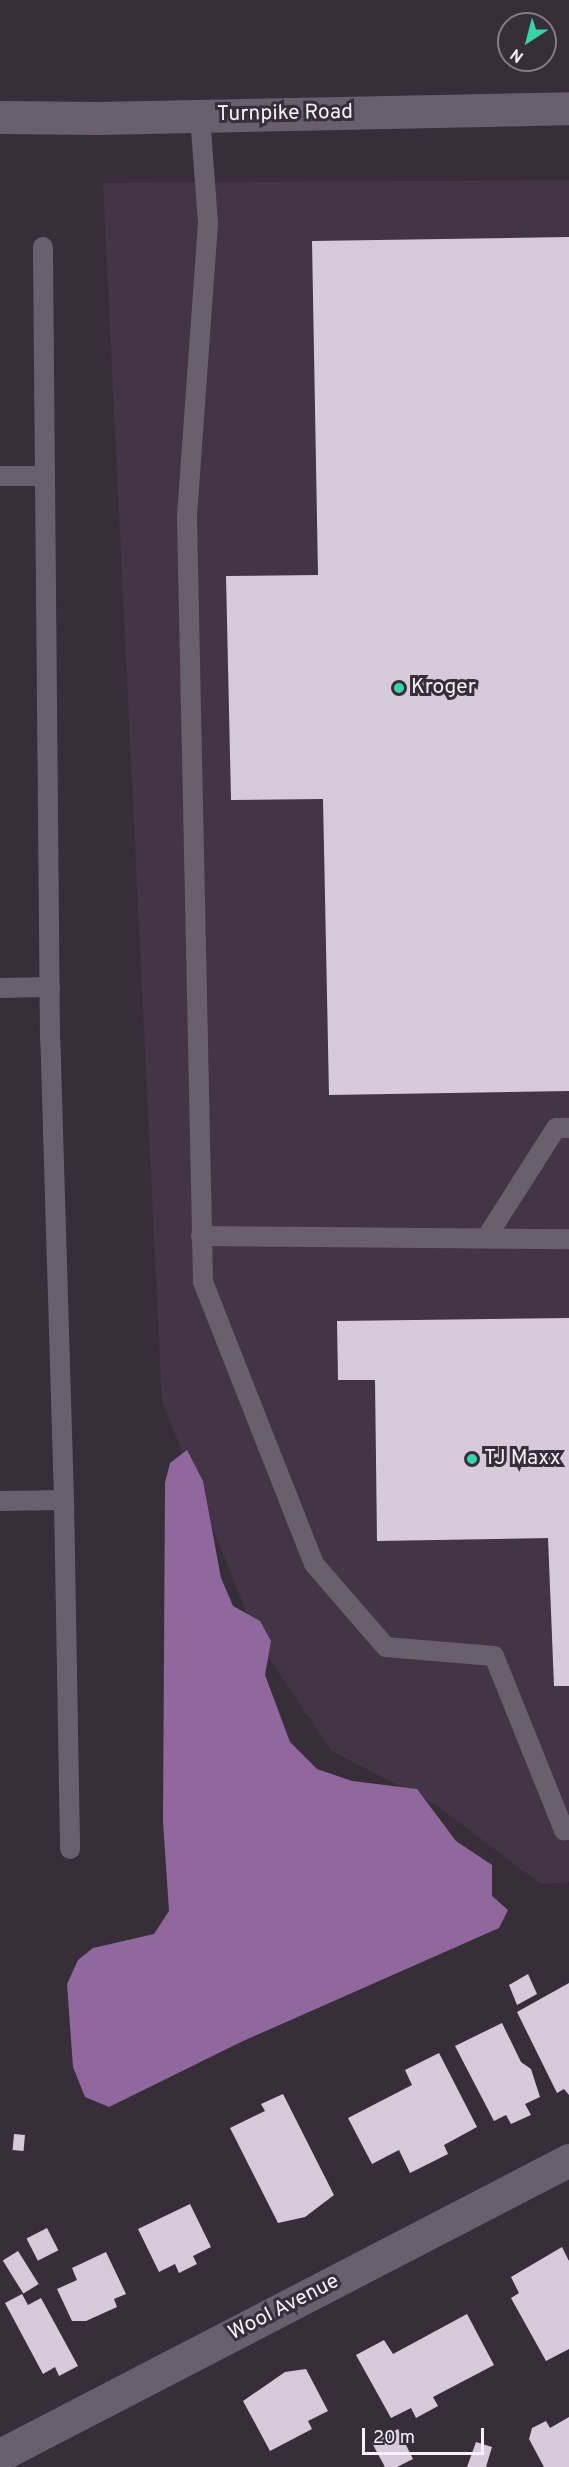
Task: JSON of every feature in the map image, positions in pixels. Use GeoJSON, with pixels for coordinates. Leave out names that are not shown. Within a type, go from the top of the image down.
{"type":"FeatureCollection","features":[{"type":"Feature","properties":{"kind":"street","name":"Turnpike Road"},"geometry":{"type":"LineString","coordinates":[[0,117],[200,116],[569,108]]}},
{"type":"Feature","properties":{"kind":"street","name":"Wool Avenue"},"geometry":{"type":"LineString","coordinates":[[0,2455],[569,2160]]}},
{"type":"Feature","properties":{"kind":"lane"},"geometry":{"type":"LineString","coordinates":[[200,116],[208,223],[187,518],[203,1282],[314,1564],[386,1647],[494,1656],[564,1830],[569,1830]]}},
{"type":"Feature","properties":{"kind":"lane"},"geometry":{"type":"LineString","coordinates":[[43,247],[50,987],[64,1500],[70,1849]]}},
{"type":"Feature","properties":{"kind":"lane"},"geometry":{"type":"LineString","coordinates":[[0,476],[45,476]]}},
{"type":"Feature","properties":{"kind":"lane"},"geometry":{"type":"LineString","coordinates":[[0,988],[50,987]]}},
{"type":"Feature","properties":{"kind":"lane"},"geometry":{"type":"LineString","coordinates":[[486,1238],[556,1128],[569,1128]]}},
{"type":"Feature","properties":{"kind":"lane"},"geometry":{"type":"LineString","coordinates":[[201,1236],[569,1239]]}},
{"type":"Feature","properties":{"kind":"lane"},"geometry":{"type":"LineString","coordinates":[[0,1500],[64,1500]]}},
{"type":"Feature","properties":{"kind":"shaded area"},"geometry":{"type":"Polygon","coordinates":[[[569,180],[569,1882],[541,1884],[436,1805],[332,1751],[259,1644],[162,1401],[103,183],[569,180]]]}},
{"type":"Feature","properties":{"kind":"shaded area"},"geometry":{"type":"Polygon","coordinates":[[[187,1450],[203,1481],[221,1578],[233,1606],[260,1621],[271,1641],[265,1675],[290,1742],[317,1769],[352,1781],[417,1789],[456,1841],[492,1865],[492,1896],[508,1910],[499,1928],[241,2042],[109,2107],[85,2097],[73,2067],[67,1984],[78,1960],[93,1948],[154,1934],[169,1911],[163,1821],[165,1483],[170,1463],[187,1450]]]}},
{"type":"Feature","properties":{"kind":"building","name":"Kroger"},"geometry":{"type":"Polygon","coordinates":[[[569,237],[569,1091],[329,1095],[323,799],[231,800],[226,576],[318,575],[312,241],[569,237]]]}},
{"type":"Feature","properties":{"kind":"building","name":"TJ Maxx"},"geometry":{"type":"Polygon","coordinates":[[[569,1318],[569,1686],[554,1686],[548,1538],[377,1541],[375,1380],[338,1380],[337,1321],[569,1318]]]}},
{"type":"Feature","properties":{"kind":"building"},"geometry":{"type":"Polygon","coordinates":[[[528,1974],[537,1994],[517,2005],[509,1985],[528,1974]]]}},
{"type":"Feature","properties":{"kind":"building"},"geometry":{"type":"Polygon","coordinates":[[[569,1983],[569,2095],[564,2089],[557,2093],[517,2012],[569,1983]]]}},
{"type":"Feature","properties":{"kind":"building"},"geometry":{"type":"Polygon","coordinates":[[[502,2023],[521,2062],[531,2069],[540,2097],[525,2104],[531,2115],[511,2124],[506,2115],[494,2121],[455,2046],[502,2023]]]}},
{"type":"Feature","properties":{"kind":"building"},"geometry":{"type":"Polygon","coordinates":[[[439,2053],[477,2127],[444,2145],[448,2154],[410,2173],[399,2150],[372,2164],[348,2118],[412,2085],[405,2070],[439,2053]]]}},
{"type":"Feature","properties":{"kind":"building"},"geometry":{"type":"Polygon","coordinates":[[[283,2094],[334,2195],[305,2217],[278,2223],[230,2128],[265,2111],[261,2104],[283,2094]]]}},
{"type":"Feature","properties":{"kind":"building"},"geometry":{"type":"Polygon","coordinates":[[[14,2134],[25,2135],[24,2151],[13,2150],[14,2134]]]}},
{"type":"Feature","properties":{"kind":"building"},"geometry":{"type":"Polygon","coordinates":[[[190,2204],[211,2247],[193,2256],[197,2264],[179,2273],[175,2264],[159,2272],[138,2229],[190,2204]]]}},
{"type":"Feature","properties":{"kind":"building"},"geometry":{"type":"Polygon","coordinates":[[[47,2228],[58,2250],[38,2261],[27,2238],[47,2228]]]}},
{"type":"Feature","properties":{"kind":"building"},"geometry":{"type":"Polygon","coordinates":[[[562,2247],[569,2261],[569,2349],[546,2361],[511,2298],[519,2293],[511,2277],[562,2247]]]}},
{"type":"Feature","properties":{"kind":"building"},"geometry":{"type":"Polygon","coordinates":[[[18,2251],[39,2284],[23,2294],[3,2261],[18,2251]]]}},
{"type":"Feature","properties":{"kind":"building"},"geometry":{"type":"Polygon","coordinates":[[[106,2252],[126,2294],[114,2299],[117,2307],[86,2321],[72,2321],[57,2289],[77,2280],[72,2268],[106,2252]]]}},
{"type":"Feature","properties":{"kind":"building"},"geometry":{"type":"Polygon","coordinates":[[[22,2294],[28,2305],[41,2298],[78,2366],[59,2376],[55,2367],[43,2374],[5,2303],[22,2294]]]}},
{"type":"Feature","properties":{"kind":"building"},"geometry":{"type":"Polygon","coordinates":[[[467,2314],[494,2365],[433,2397],[438,2406],[416,2418],[411,2408],[391,2418],[356,2355],[384,2340],[393,2354],[467,2314]]]}},
{"type":"Feature","properties":{"kind":"building"},"geometry":{"type":"Polygon","coordinates":[[[306,2369],[328,2411],[308,2421],[312,2429],[270,2451],[243,2401],[285,2372],[306,2369]]]}},
{"type":"Feature","properties":{"kind":"building"},"geometry":{"type":"Polygon","coordinates":[[[569,2417],[569,2467],[544,2467],[529,2439],[532,2428],[546,2421],[550,2428],[569,2417]]]}},
{"type":"Feature","properties":{"kind":"building"},"geometry":{"type":"Polygon","coordinates":[[[398,2429],[413,2459],[397,2467],[385,2467],[372,2443],[398,2429]]]}},
{"type":"Feature","properties":{"kind":"building"},"geometry":{"type":"Polygon","coordinates":[[[476,2442],[492,2447],[486,2467],[467,2467],[476,2442]]]}},
{"type":"Feature","properties":{"kind":"place","name":"Kroger"},"geometry":{"type":"Point","coordinates":[399,688]}},
{"type":"Feature","properties":{"kind":"place","name":"TJ Maxx"},"geometry":{"type":"Point","coordinates":[472,1459]}}]}
